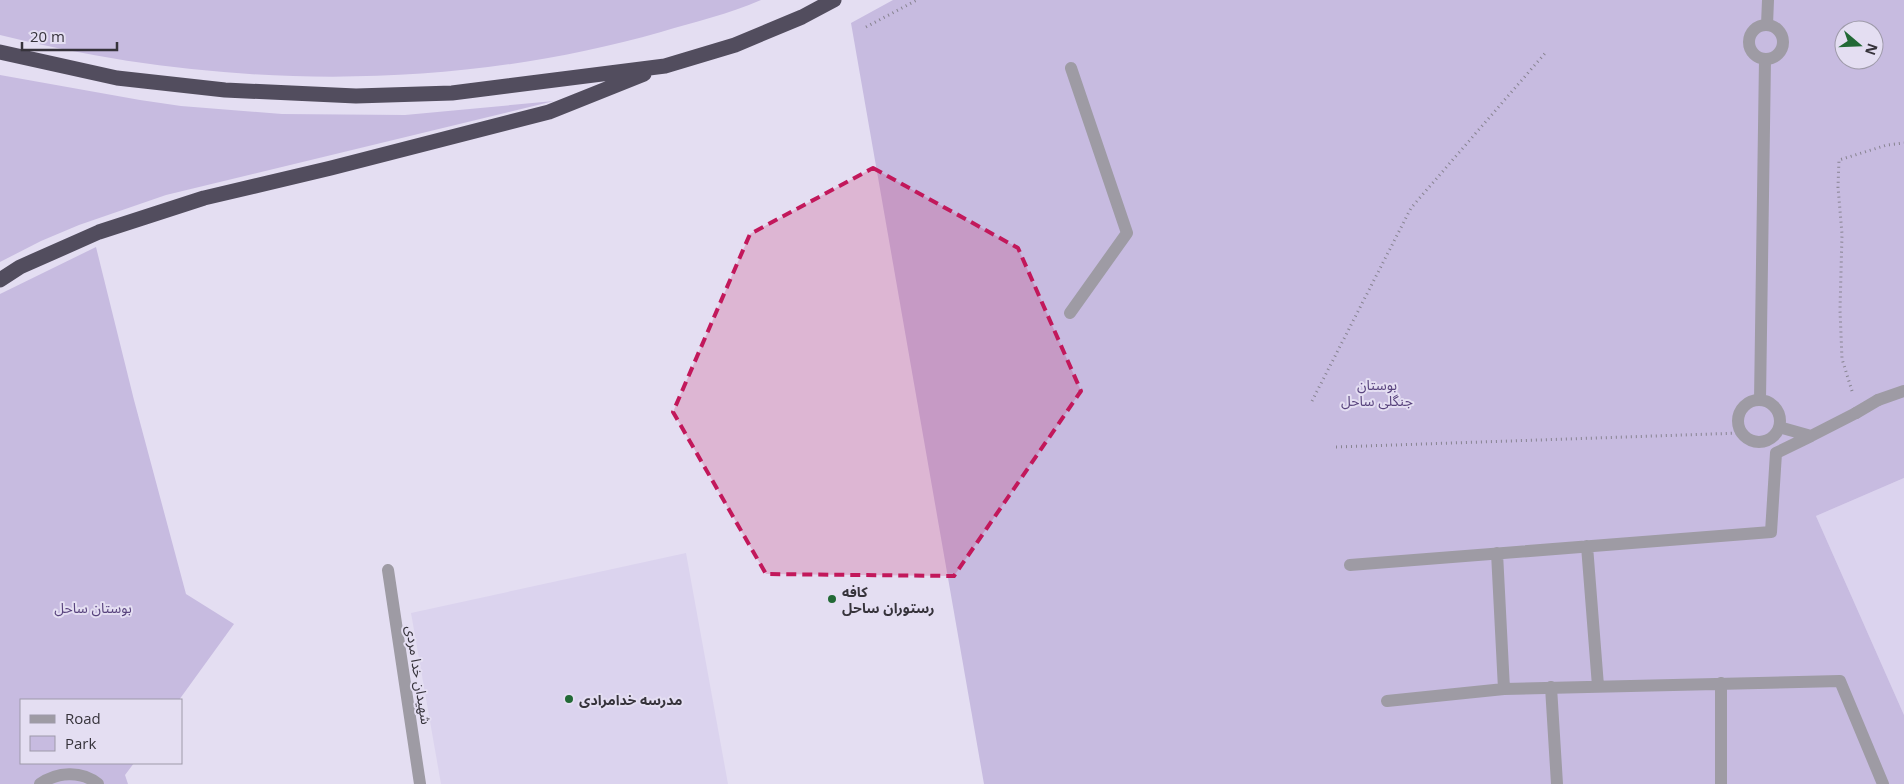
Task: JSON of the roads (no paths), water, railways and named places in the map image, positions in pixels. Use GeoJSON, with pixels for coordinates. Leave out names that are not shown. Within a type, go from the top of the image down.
{"type":"FeatureCollection","features":[{"type":"Feature","properties":{"kind":"highway"},"geometry":{"type":"LineString","coordinates":[[0,280],[20,267],[108,229],[204,198],[331,168],[549,112],[665,66],[735,44],[802,17],[834,0]]}},
{"type":"Feature","properties":{"kind":"highway"},"geometry":{"type":"LineString","coordinates":[[0,52],[117,78],[225,90],[356,96],[452,93],[665,66]]}},
{"type":"Feature","properties":{"kind":"street"},"geometry":{"type":"LineString","coordinates":[[1767,25],[1768,0]]}},
{"type":"Feature","properties":{"kind":"street"},"geometry":{"type":"LineString","coordinates":[[1767,25],[1778,30],[1783,42],[1778,54],[1772,58],[1765,59],[1758,57],[1753,52],[1750,46],[1750,39],[1757,28],[1767,25]]}},
{"type":"Feature","properties":{"kind":"street"},"geometry":{"type":"LineString","coordinates":[[1760,400],[1765,59]]}},
{"type":"Feature","properties":{"kind":"street"},"geometry":{"type":"LineString","coordinates":[[1070,313],[1127,233],[1071,68]]}},
{"type":"Feature","properties":{"kind":"street"},"geometry":{"type":"LineString","coordinates":[[1350,565],[1771,532],[1776,453],[1878,400],[1904,391]]}},
{"type":"Feature","properties":{"kind":"street"},"geometry":{"type":"LineString","coordinates":[[1760,400],[1767,401],[1777,409],[1780,415],[1776,434],[1765,442],[1752,441],[1741,432],[1738,426],[1740,413],[1748,403],[1760,400]]}},
{"type":"Feature","properties":{"kind":"street"},"geometry":{"type":"LineString","coordinates":[[1779,427],[1811,436]]}},
{"type":"Feature","properties":{"kind":"street"},"geometry":{"type":"LineString","coordinates":[[1587,546],[1598,686]]}},
{"type":"Feature","properties":{"kind":"street"},"geometry":{"type":"LineString","coordinates":[[1497,553],[1504,689]]}},
{"type":"Feature","properties":{"kind":"street","name":"شهیدان خدا مردی"},"geometry":{"type":"LineString","coordinates":[[388,570],[420,784]]}},
{"type":"Feature","properties":{"kind":"street"},"geometry":{"type":"LineString","coordinates":[[1386,701],[1504,689],[1840,681],[1883,784]]}},
{"type":"Feature","properties":{"kind":"street"},"geometry":{"type":"LineString","coordinates":[[1721,683],[1721,784]]}},
{"type":"Feature","properties":{"kind":"street"},"geometry":{"type":"LineString","coordinates":[[1551,687],[1557,784]]}},
{"type":"Feature","properties":{"kind":"street"},"geometry":{"type":"LineString","coordinates":[[40,784],[47,779],[62,774],[78,774],[98,784]]}},
{"type":"Feature","properties":{"kind":"place","name":"کافه رستوران ساحل"},"geometry":{"type":"Point","coordinates":[832,599]}},
{"type":"Feature","properties":{"kind":"place","name":"مدرسه خدامرادی"},"geometry":{"type":"Point","coordinates":[569,699]}},
{"type":"Feature","properties":{"kind":"park label","name":"بوستان جنگلی ساحل"},"geometry":{"type":"Point","coordinates":[1377,392]}},
{"type":"Feature","properties":{"kind":"park label","name":"بوستان ساحل"},"geometry":{"type":"Point","coordinates":[93,607]}}]}
